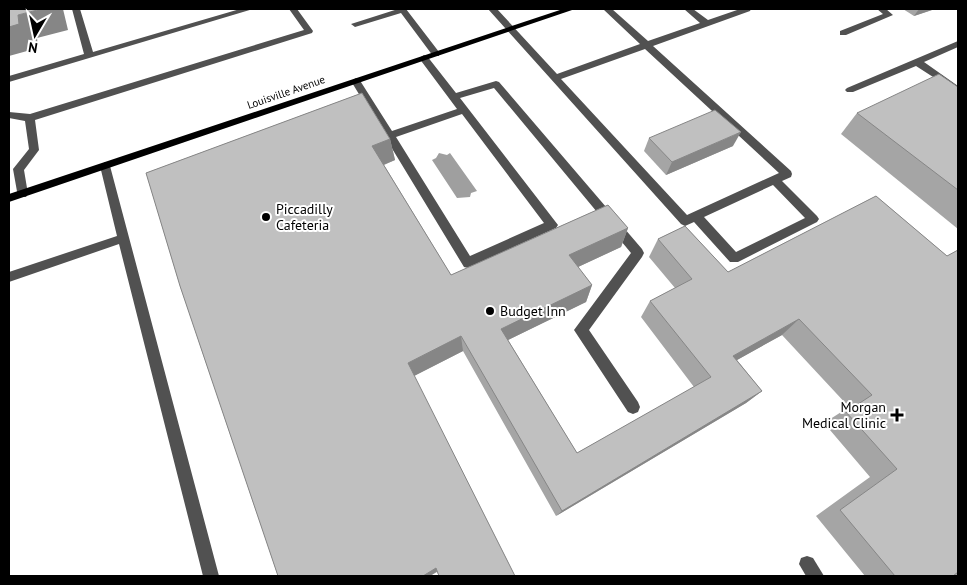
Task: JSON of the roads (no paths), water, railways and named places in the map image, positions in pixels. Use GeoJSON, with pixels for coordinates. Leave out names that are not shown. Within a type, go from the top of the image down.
{"type":"FeatureCollection","features":[{"type":"Feature","properties":{"kind":"main road","name":"Louisville Avenue"},"geometry":{"type":"LineString","coordinates":[[9,198],[510,29],[556,11],[571,9]]}},
{"type":"Feature","properties":{"kind":"lane"},"geometry":{"type":"LineString","coordinates":[[76,9],[89,55]]}},
{"type":"Feature","properties":{"kind":"lane"},"geometry":{"type":"LineString","coordinates":[[9,79],[249,9]]}},
{"type":"Feature","properties":{"kind":"lane"},"geometry":{"type":"LineString","coordinates":[[9,111],[30,118],[309,31],[293,9]]}},
{"type":"Feature","properties":{"kind":"lane"},"geometry":{"type":"LineString","coordinates":[[355,24],[402,9],[436,54]]}},
{"type":"Feature","properties":{"kind":"lane"},"geometry":{"type":"LineString","coordinates":[[492,9],[685,221],[787,174],[608,9]]}},
{"type":"Feature","properties":{"kind":"lane"},"geometry":{"type":"LineString","coordinates":[[688,9],[706,24]]}},
{"type":"Feature","properties":{"kind":"lane"},"geometry":{"type":"LineString","coordinates":[[554,78],[747,9]]}},
{"type":"Feature","properties":{"kind":"lane"},"geometry":{"type":"LineString","coordinates":[[843,33],[889,15],[881,9]]}},
{"type":"Feature","properties":{"kind":"lane"},"geometry":{"type":"LineString","coordinates":[[850,90],[958,44]]}},
{"type":"Feature","properties":{"kind":"lane"},"geometry":{"type":"LineString","coordinates":[[356,81],[468,263],[552,225],[424,58]]}},
{"type":"Feature","properties":{"kind":"lane"},"geometry":{"type":"LineString","coordinates":[[917,62],[958,90]]}},
{"type":"Feature","properties":{"kind":"lane"},"geometry":{"type":"LineString","coordinates":[[453,97],[496,84],[638,253],[582,330],[633,407]]}},
{"type":"Feature","properties":{"kind":"lane"},"geometry":{"type":"LineString","coordinates":[[390,136],[464,110]]}},
{"type":"Feature","properties":{"kind":"lane"},"geometry":{"type":"LineString","coordinates":[[22,194],[13,167],[34,150],[30,118]]}},
{"type":"Feature","properties":{"kind":"lane"},"geometry":{"type":"LineString","coordinates":[[105,166],[211,576]]}},
{"type":"Feature","properties":{"kind":"lane"},"geometry":{"type":"LineString","coordinates":[[696,216],[734,258],[814,219],[774,180]]}},
{"type":"Feature","properties":{"kind":"lane"},"geometry":{"type":"LineString","coordinates":[[9,276],[124,238]]}},
{"type":"Feature","properties":{"kind":"place","name":"Piccadilly Cafeteria"},"geometry":{"type":"Point","coordinates":[266,217]}},
{"type":"Feature","properties":{"kind":"place","name":"Budget Inn"},"geometry":{"type":"Point","coordinates":[490,311]}},
{"type":"Feature","properties":{"kind":"place","name":"Morgan Medical Clinic"},"geometry":{"type":"Point","coordinates":[897,415]}}]}
